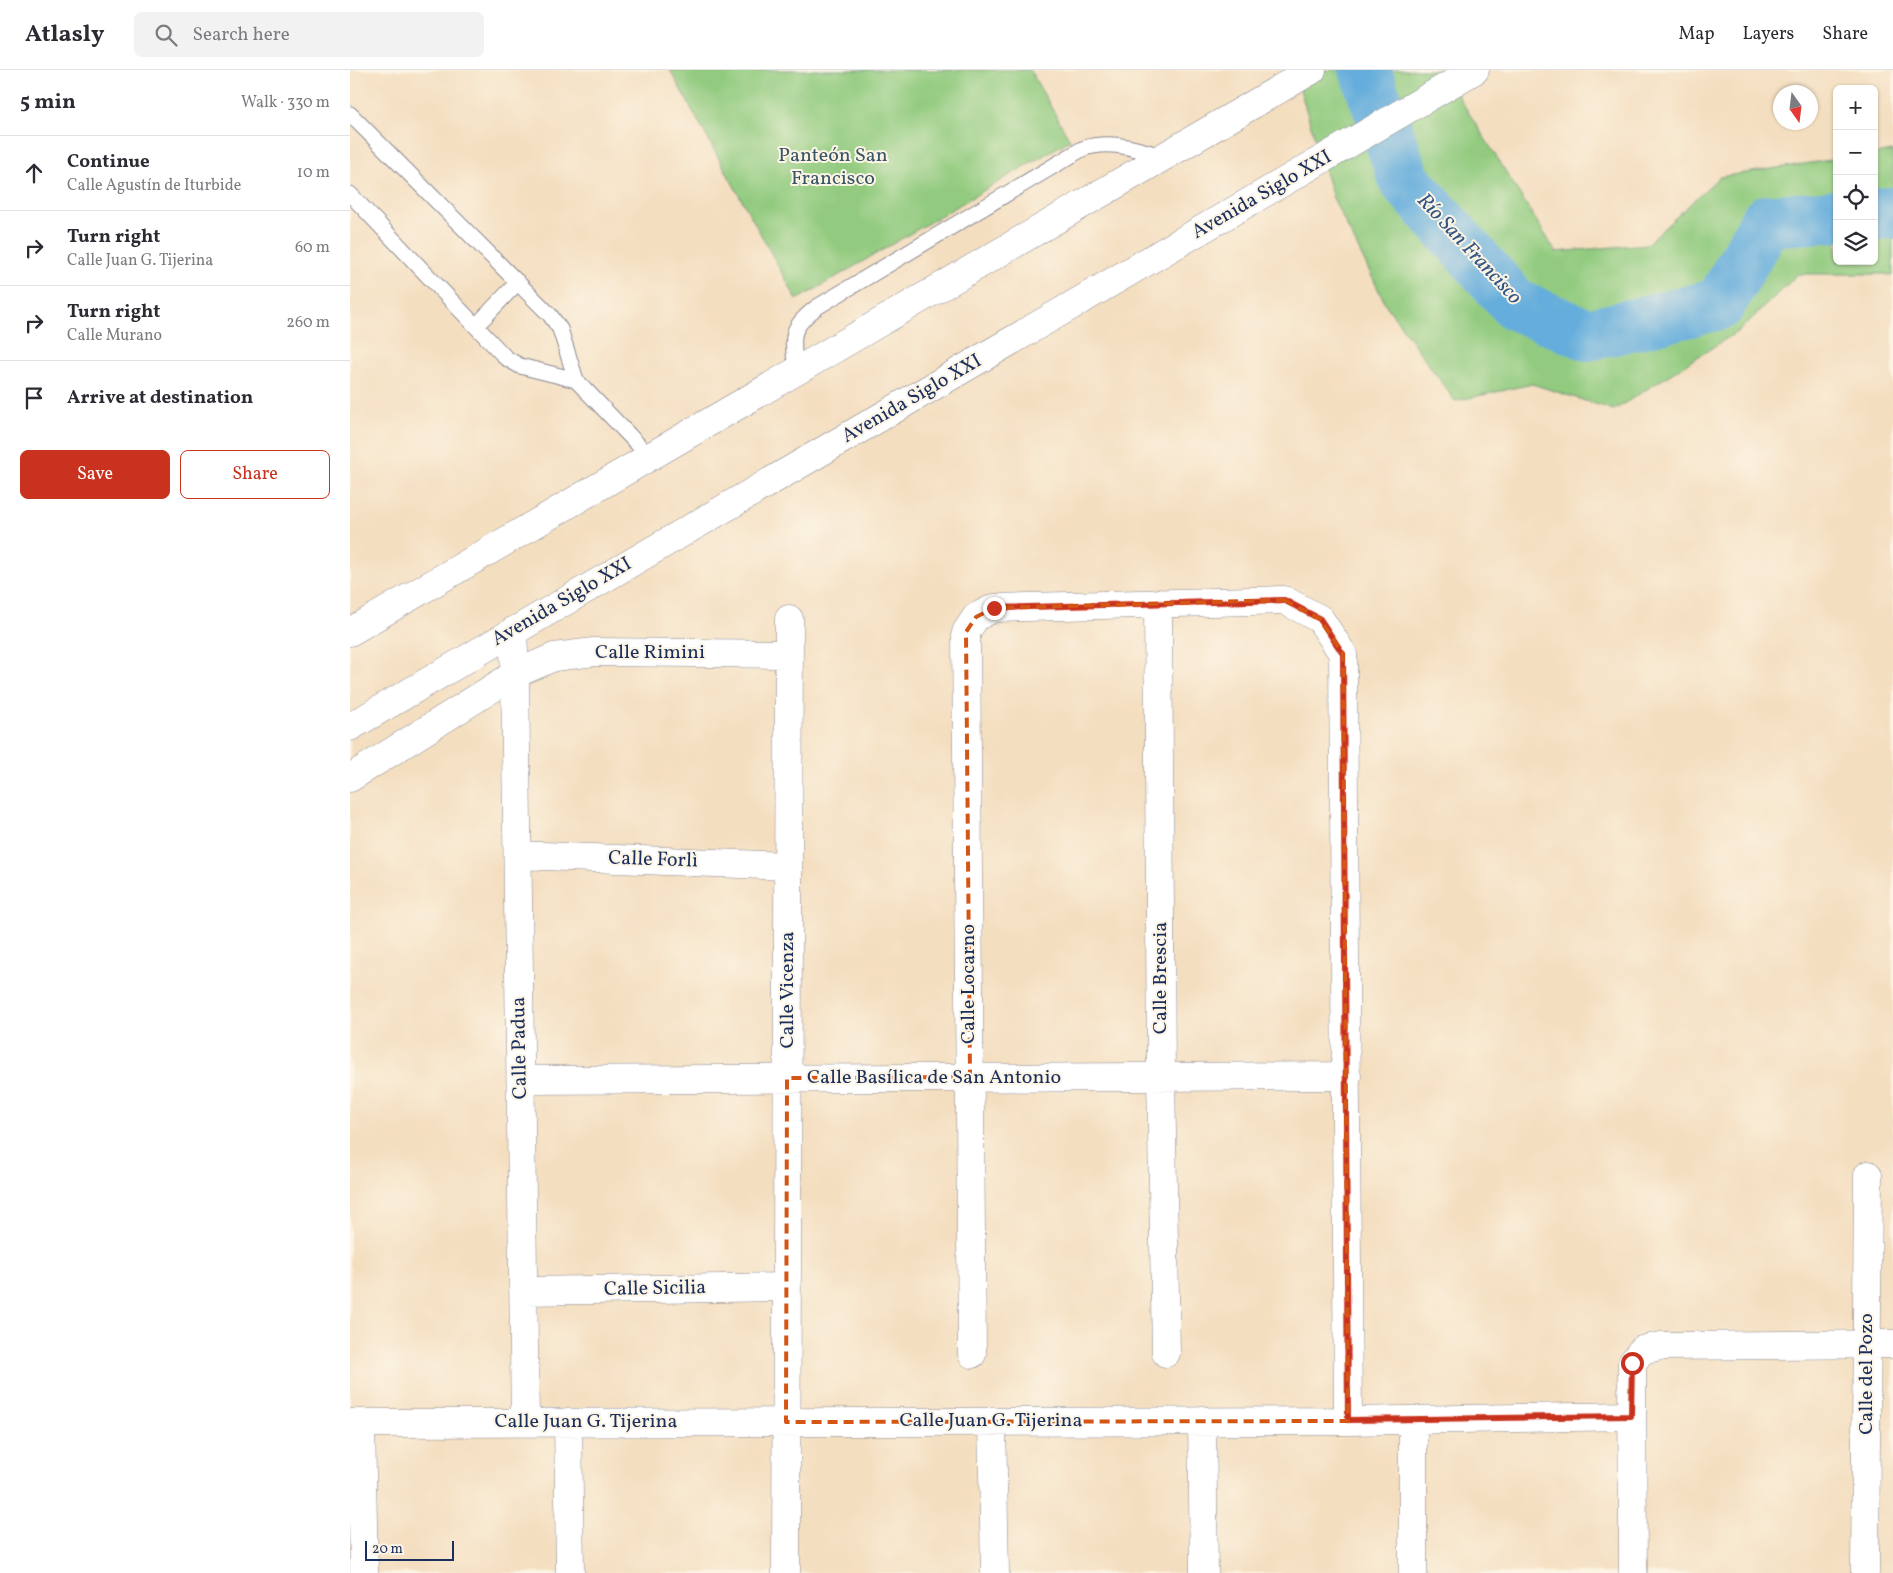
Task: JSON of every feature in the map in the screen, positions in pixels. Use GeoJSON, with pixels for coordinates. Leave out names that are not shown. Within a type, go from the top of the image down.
{"type":"FeatureCollection","features":[{"type":"Feature","properties":{"kind":"main road"},"geometry":{"type":"LineString","coordinates":[[350,632],[1312,70]]}},
{"type":"Feature","properties":{"kind":"main road","name":"Avenida Siglo XXI"},"geometry":{"type":"LineString","coordinates":[[350,727],[1465,76]]}},
{"type":"Feature","properties":{"kind":"main road"},"geometry":{"type":"LineString","coordinates":[[1158,603],[1284,600],[1320,619],[1343,654],[1348,1420]]}},
{"type":"Feature","properties":{"kind":"main road","name":"Calle Locarno"},"geometry":{"type":"LineString","coordinates":[[972,1354],[966,632],[976,617],[994,608],[1158,603]]}},
{"type":"Feature","properties":{"kind":"main road","name":"Calle Brescia"},"geometry":{"type":"LineString","coordinates":[[1158,603],[1161,1076],[1166,1353]]}},
{"type":"Feature","properties":{"kind":"main road","name":"Calle Vicenza"},"geometry":{"type":"LineString","coordinates":[[786,1573],[789,619]]}},
{"type":"Feature","properties":{"kind":"main road","name":"Calle Padua"},"geometry":{"type":"LineString","coordinates":[[513,631],[518,855],[525,1422]]}},
{"type":"Feature","properties":{"kind":"main road","name":"Calle Rimini"},"geometry":{"type":"LineString","coordinates":[[515,674],[554,657],[594,652],[789,654]]}},
{"type":"Feature","properties":{"kind":"main road","name":"Avenida Siglo XXI"},"geometry":{"type":"LineString","coordinates":[[350,778],[515,674]]}},
{"type":"Feature","properties":{"kind":"main road","name":"Calle Forlì"},"geometry":{"type":"LineString","coordinates":[[518,855],[788,866]]}},
{"type":"Feature","properties":{"kind":"main road","name":"Calle Basílica de San Antonio"},"geometry":{"type":"LineString","coordinates":[[521,1080],[1347,1076]]}},
{"type":"Feature","properties":{"kind":"main road","name":"Calle del Pozo"},"geometry":{"type":"LineString","coordinates":[[1865,1573],[1880,1344],[1868,1175]]}},
{"type":"Feature","properties":{"kind":"main road","name":"Calle Sicilia"},"geometry":{"type":"LineString","coordinates":[[524,1291],[786,1286]]}},
{"type":"Feature","properties":{"kind":"main road"},"geometry":{"type":"LineString","coordinates":[[1633,1573],[1632,1363],[1642,1350],[1661,1346],[1880,1344]]}},
{"type":"Feature","properties":{"kind":"main road","name":"Calle Juan G. Tijerina"},"geometry":{"type":"LineString","coordinates":[[355,1423],[1413,1420],[1631,1416]]}},
{"type":"Feature","properties":{"kind":"main road"},"geometry":{"type":"LineString","coordinates":[[1202,1420],[1204,1573]]}},
{"type":"Feature","properties":{"kind":"main road"},"geometry":{"type":"LineString","coordinates":[[1413,1420],[1414,1573]]}},
{"type":"Feature","properties":{"kind":"main road"},"geometry":{"type":"LineString","coordinates":[[992,1421],[995,1573]]}},
{"type":"Feature","properties":{"kind":"main road"},"geometry":{"type":"LineString","coordinates":[[568,1422],[570,1573]]}},
{"type":"Feature","properties":{"kind":"main road"},"geometry":{"type":"LineString","coordinates":[[355,1423],[364,1573]]}},
{"type":"Feature","properties":{"kind":"lane"},"geometry":{"type":"LineString","coordinates":[[350,114],[550,315],[560,329],[576,380],[650,457]]}},
{"type":"Feature","properties":{"kind":"lane"},"geometry":{"type":"LineString","coordinates":[[796,372],[793,334],[799,321],[817,307],[1082,149],[1096,144],[1114,143],[1163,156]]}},
{"type":"Feature","properties":{"kind":"lane"},"geometry":{"type":"LineString","coordinates":[[350,194],[506,358],[520,366],[576,380]]}},
{"type":"Feature","properties":{"kind":"lane"},"geometry":{"type":"LineString","coordinates":[[476,326],[518,282]]}},
{"type":"Feature","properties":{"kind":"highlighted area"},"geometry":{"type":"Polygon","coordinates":[[[1284,600],[1320,619],[1343,654],[1348,1421],[786,1422],[787,1078],[970,1077],[966,632],[976,617],[994,608],[1284,600]]]}},
{"type":"Feature","properties":{"kind":"green space","name":"Panteón San Francisco"},"geometry":{"type":"Polygon","coordinates":[[[670,70],[1030,70],[1070,140],[797,300],[670,70]]]}},
{"type":"Feature","properties":{"kind":"green space"},"geometry":{"type":"Polygon","coordinates":[[[1294,70],[1442,70],[1556,252],[1647,244],[1719,177],[1833,160],[1833,265],[1878,265],[1878,153],[1893,151],[1893,276],[1884,274],[1798,274],[1740,330],[1614,410],[1532,384],[1455,401],[1386,305],[1333,198],[1294,70]]]}},
{"type":"Feature","properties":{"kind":"waterway","name":"Río San Francisco"},"geometry":{"type":"LineString","coordinates":[[1365,70],[1405,181],[1516,305],[1588,335],[1720,304],[1766,221],[1833,216]]}},
{"type":"Feature","properties":{"kind":"waterway","name":"Río San Francisco"},"geometry":{"type":"LineString","coordinates":[[1878,214],[1893,213]]}},
{"type":"Feature","properties":{"kind":"route"},"geometry":{"type":"LineString","coordinates":[[994,608],[1284,600],[1320,619],[1343,654],[1348,1420],[1631,1416],[1632,1363]]}}]}
